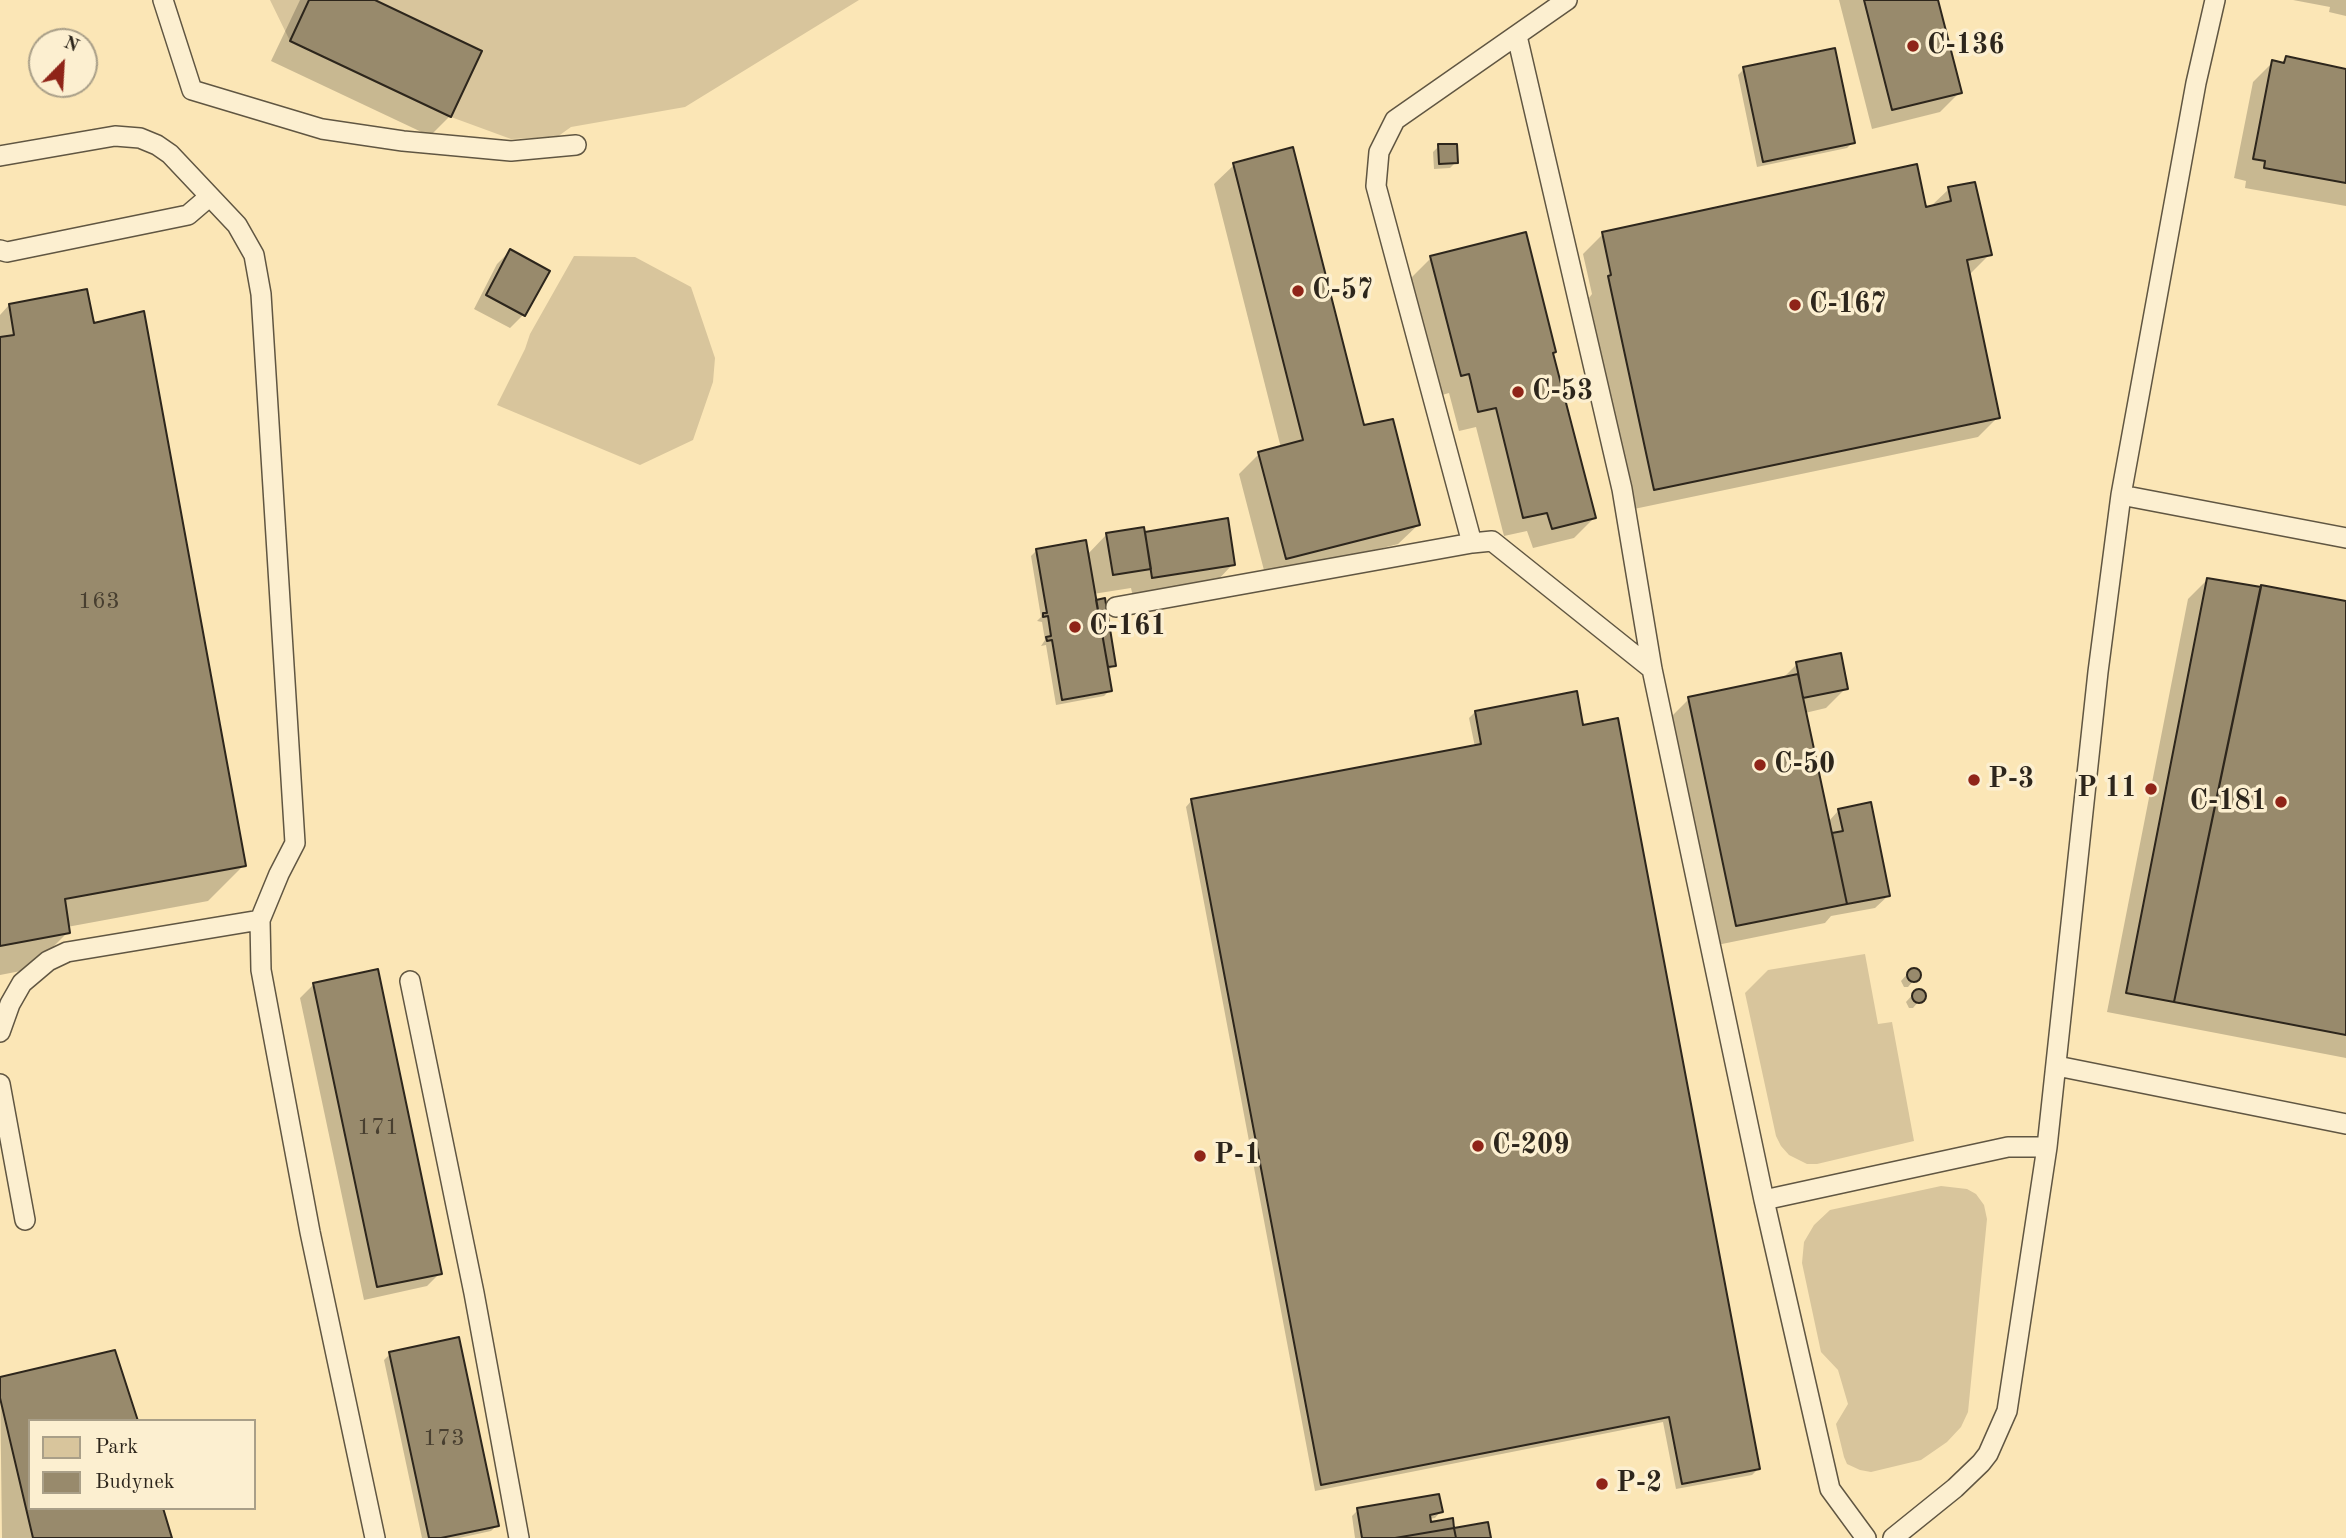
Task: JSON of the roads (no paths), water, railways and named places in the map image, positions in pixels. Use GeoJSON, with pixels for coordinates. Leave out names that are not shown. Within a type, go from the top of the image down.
{"type":"FeatureCollection","features":[{"type":"Feature","properties":{"kind":"lane"},"geometry":{"type":"LineString","coordinates":[[163,0],[192,90],[321,129],[403,141],[511,151],[576,145]]}},
{"type":"Feature","properties":{"kind":"lane"},"geometry":{"type":"LineString","coordinates":[[1472,543],[1376,187],[1379,152],[1395,120],[1567,0]]}},
{"type":"Feature","properties":{"kind":"lane"},"geometry":{"type":"LineString","coordinates":[[1894,1538],[1981,1463],[1988,1454],[2007,1411],[2057,1066],[2075,874],[2120,495],[2196,83],[2215,0]]}},
{"type":"Feature","properties":{"kind":"lane"},"geometry":{"type":"LineString","coordinates":[[1517,36],[1622,489],[1652,669],[1764,1200],[1830,1489],[1866,1538]]}},
{"type":"Feature","properties":{"kind":"lane"},"geometry":{"type":"LineString","coordinates":[[0,156],[115,136],[140,138],[158,145],[170,154],[237,225],[254,255],[261,294],[295,843],[260,920],[261,970],[310,1232],[375,1538]]}},
{"type":"Feature","properties":{"kind":"lane"},"geometry":{"type":"LineString","coordinates":[[0,250],[7,252],[188,215],[209,197]]}},
{"type":"Feature","properties":{"kind":"lane"},"geometry":{"type":"LineString","coordinates":[[2120,495],[2346,538]]}},
{"type":"Feature","properties":{"kind":"lane"},"geometry":{"type":"LineString","coordinates":[[1116,607],[1492,541],[1652,669]]}},
{"type":"Feature","properties":{"kind":"lane"},"geometry":{"type":"LineString","coordinates":[[0,1032],[10,1004],[22,983],[48,961],[67,952],[260,920]]}},
{"type":"Feature","properties":{"kind":"lane"},"geometry":{"type":"LineString","coordinates":[[410,981],[474,1293],[519,1538]]}},
{"type":"Feature","properties":{"kind":"lane"},"geometry":{"type":"LineString","coordinates":[[2057,1066],[2346,1125]]}},
{"type":"Feature","properties":{"kind":"lane"},"geometry":{"type":"LineString","coordinates":[[0,1084],[26,1220]]}},
{"type":"Feature","properties":{"kind":"lane"},"geometry":{"type":"LineString","coordinates":[[1764,1200],[2008,1147],[2047,1147]]}},
{"type":"Feature","properties":{"kind":"place","name":"C-136"},"geometry":{"type":"Point","coordinates":[1913,46]}},
{"type":"Feature","properties":{"kind":"place","name":"C-57"},"geometry":{"type":"Point","coordinates":[1298,291]}},
{"type":"Feature","properties":{"kind":"place","name":"C-167"},"geometry":{"type":"Point","coordinates":[1795,305]}},
{"type":"Feature","properties":{"kind":"place","name":"C-53"},"geometry":{"type":"Point","coordinates":[1518,392]}},
{"type":"Feature","properties":{"kind":"place","name":"C-161"},"geometry":{"type":"Point","coordinates":[1075,627]}},
{"type":"Feature","properties":{"kind":"place","name":"C-50"},"geometry":{"type":"Point","coordinates":[1760,765]}},
{"type":"Feature","properties":{"kind":"place","name":"P-3"},"geometry":{"type":"Point","coordinates":[1974,780]}},
{"type":"Feature","properties":{"kind":"place","name":"P 11"},"geometry":{"type":"Point","coordinates":[2151,789]}},
{"type":"Feature","properties":{"kind":"place","name":"C-181"},"geometry":{"type":"Point","coordinates":[2281,802]}},
{"type":"Feature","properties":{"kind":"place","name":"C-209"},"geometry":{"type":"Point","coordinates":[1478,1146]}},
{"type":"Feature","properties":{"kind":"place","name":"P-1"},"geometry":{"type":"Point","coordinates":[1200,1156]}},
{"type":"Feature","properties":{"kind":"place","name":"P-2"},"geometry":{"type":"Point","coordinates":[1602,1484]}}]}
